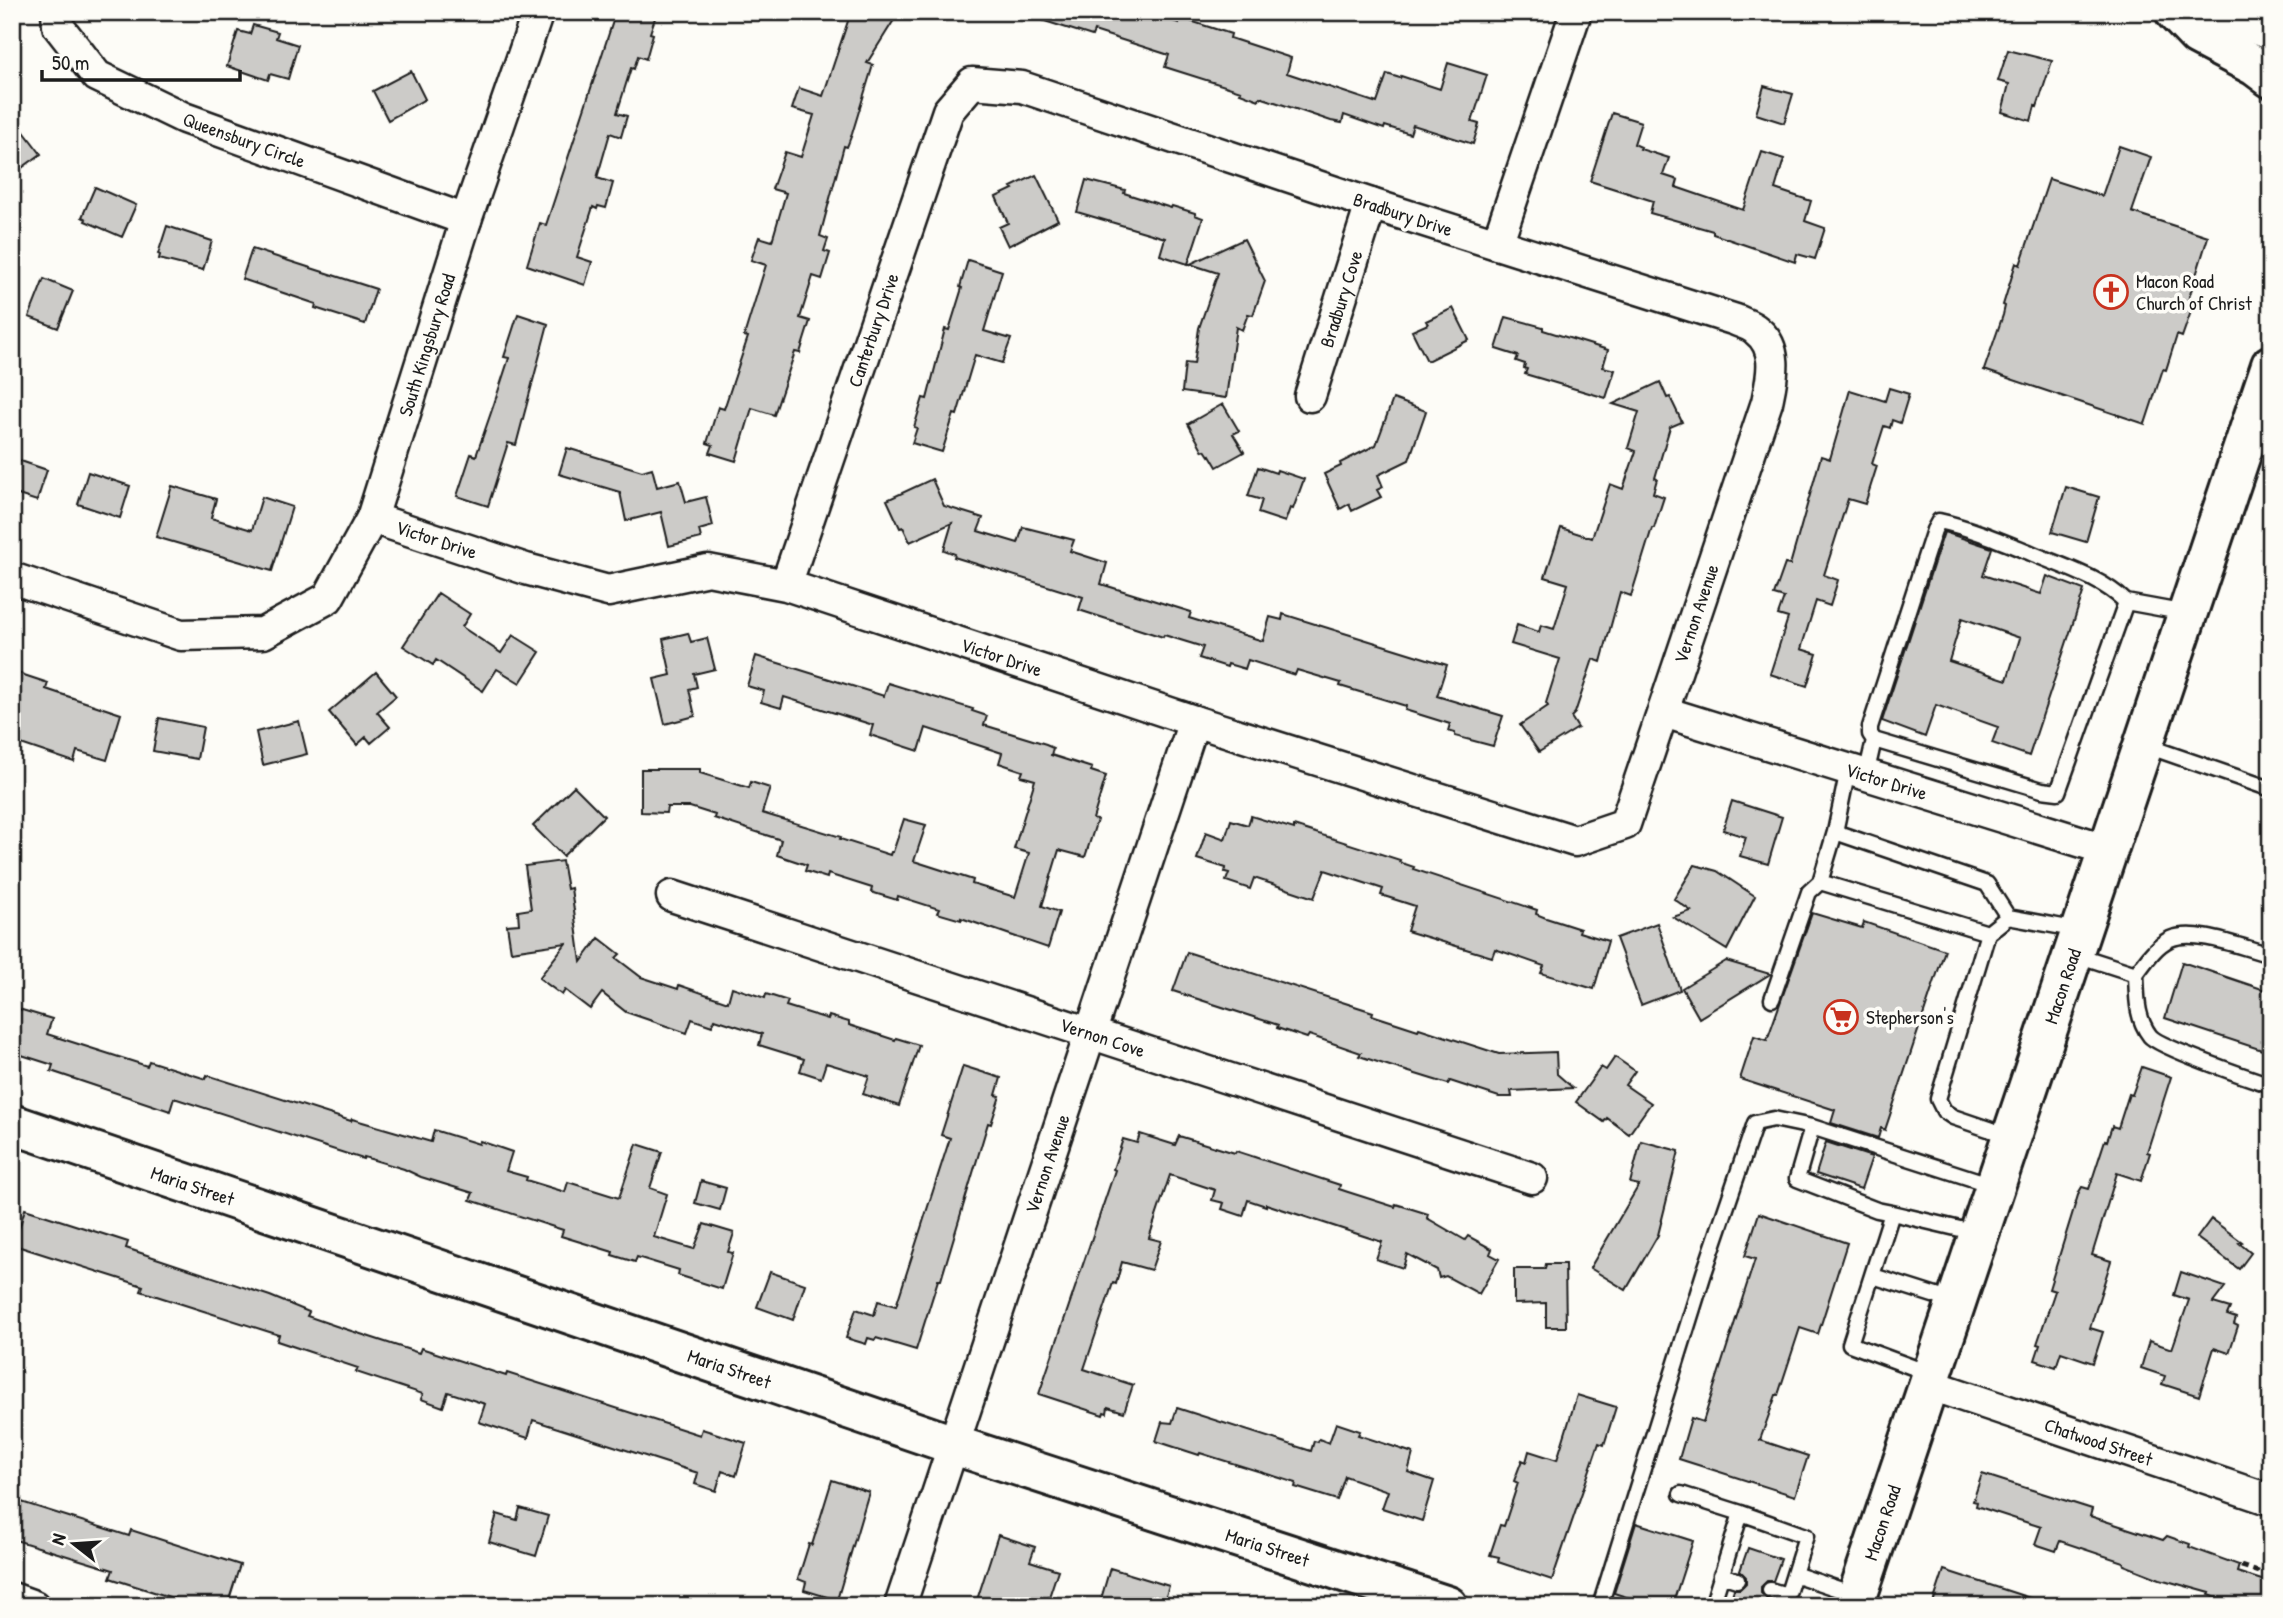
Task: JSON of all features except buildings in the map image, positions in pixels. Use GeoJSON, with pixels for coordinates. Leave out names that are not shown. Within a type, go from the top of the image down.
{"type":"FeatureCollection","features":[{"type":"Feature","properties":{"kind":"street","name":"Queensbury Circle"},"geometry":{"type":"LineString","coordinates":[[57,12],[58,26],[97,76],[184,118],[466,220]]}},
{"type":"Feature","properties":{"kind":"street","name":"South Kingsbury Road"},"geometry":{"type":"LineString","coordinates":[[12,578],[181,635],[260,633],[328,598],[372,519],[466,220],[538,12]]}},
{"type":"Feature","properties":{"kind":"street"},"geometry":{"type":"LineString","coordinates":[[1497,244],[1576,12]]}},
{"type":"Feature","properties":{"kind":"street"},"geometry":{"type":"LineString","coordinates":[[2175,12],[2198,36],[2255,66],[2271,78]]}},
{"type":"Feature","properties":{"kind":"street"},"geometry":{"type":"LineString","coordinates":[[2219,12],[2271,30]]}},
{"type":"Feature","properties":{"kind":"street","name":"Bradbury Drive"},"geometry":{"type":"LineString","coordinates":[[972,83],[1022,87],[1371,204],[1736,320],[1756,330],[1770,347],[1773,373],[1767,402]]}},
{"type":"Feature","properties":{"kind":"street","name":"Canterbury Drive"},"geometry":{"type":"LineString","coordinates":[[786,585],[948,111],[972,83]]}},
{"type":"Feature","properties":{"kind":"street","name":"Bradbury Cove"},"geometry":{"type":"LineString","coordinates":[[1310,396],[1371,204]]}},
{"type":"Feature","properties":{"kind":"street","name":"Macon Road"},"geometry":{"type":"LineString","coordinates":[[1856,1601],[2271,365]]}},
{"type":"Feature","properties":{"kind":"street","name":"Vernon Avenue"},"geometry":{"type":"LineString","coordinates":[[1625,824],[1767,402]]}},
{"type":"Feature","properties":{"kind":"street","name":"Victor Drive"},"geometry":{"type":"LineString","coordinates":[[372,519],[526,569],[608,591],[708,570],[786,585],[1194,721],[1575,841],[1625,824]]}},
{"type":"Feature","properties":{"kind":"street","name":"Victor Drive"},"geometry":{"type":"LineString","coordinates":[[1664,712],[2108,850]]}},
{"type":"Feature","properties":{"kind":"street","name":"Vernon Avenue"},"geometry":{"type":"LineString","coordinates":[[900,1606],[1194,721]]}},
{"type":"Feature","properties":{"kind":"street","name":"Vernon Cove"},"geometry":{"type":"LineString","coordinates":[[672,896],[1532,1178]]}},
{"type":"Feature","properties":{"kind":"street","name":"Maria Street"},"geometry":{"type":"LineString","coordinates":[[12,1124],[954,1445],[1448,1606]]}},
{"type":"Feature","properties":{"kind":"street","name":"Chatwood Street"},"geometry":{"type":"LineString","coordinates":[[1929,1379],[2268,1491]]}},
{"type":"Feature","properties":{"kind":"street"},"geometry":{"type":"LineString","coordinates":[[12,1598],[34,1606]]}},
{"type":"Feature","properties":{"kind":"lane"},"geometry":{"type":"LineString","coordinates":[[2126,602],[2058,792],[2042,790],[1874,740],[1870,734],[1870,727],[1939,521],[2000,540],[2084,575],[2113,589],[2126,602],[2187,614]]}},
{"type":"Feature","properties":{"kind":"lane"},"geometry":{"type":"LineString","coordinates":[[1772,999],[1809,892],[1820,882],[1857,773],[1874,740]]}},
{"type":"Feature","properties":{"kind":"lane"},"geometry":{"type":"LineString","coordinates":[[2143,745],[2271,789]]}},
{"type":"Feature","properties":{"kind":"lane"},"geometry":{"type":"LineString","coordinates":[[1835,832],[1987,884],[2008,917],[2077,942],[2136,974]]}},
{"type":"Feature","properties":{"kind":"lane"},"geometry":{"type":"LineString","coordinates":[[1820,882],[1988,933]]}},
{"type":"Feature","properties":{"kind":"lane"},"geometry":{"type":"LineString","coordinates":[[2008,917],[1988,933],[1938,1099],[1944,1111],[1953,1117],[2011,1136]]}},
{"type":"Feature","properties":{"kind":"lane"},"geometry":{"type":"LineString","coordinates":[[2271,955],[2194,935],[2169,939],[2148,957],[2136,974],[2138,1013],[2152,1039],[2234,1073],[2271,1085]]}},
{"type":"Feature","properties":{"kind":"lane"},"geometry":{"type":"LineString","coordinates":[[1600,1606],[1704,1273],[1755,1123],[1774,1119],[1812,1127],[1994,1186]]}},
{"type":"Feature","properties":{"kind":"lane"},"geometry":{"type":"LineString","coordinates":[[1812,1127],[1797,1179],[1877,1210],[1979,1233]]}},
{"type":"Feature","properties":{"kind":"lane"},"geometry":{"type":"LineString","coordinates":[[1892,1213],[1850,1345],[1929,1379]]}},
{"type":"Feature","properties":{"kind":"lane"},"geometry":{"type":"LineString","coordinates":[[1873,1276],[1955,1302]]}},
{"type":"Feature","properties":{"kind":"lane"},"geometry":{"type":"LineString","coordinates":[[1681,1494],[1806,1536],[1785,1600],[1770,1590]]}},
{"type":"Feature","properties":{"kind":"lane"},"geometry":{"type":"LineString","coordinates":[[1713,1605],[1741,1513]]}},
{"type":"Feature","properties":{"kind":"lane"},"geometry":{"type":"LineString","coordinates":[[1794,1574],[1856,1601]]}},
{"type":"Feature","properties":{"kind":"lane"},"geometry":{"type":"LineString","coordinates":[[1721,1575],[1737,1580]]}},
{"type":"Feature","properties":{"kind":"path"},"geometry":{"type":"LineString","coordinates":[[2241,1566],[2268,1575]]}},
{"type":"Feature","properties":{"kind":"place","name":"Macon Road Church of Christ"},"geometry":{"type":"Point","coordinates":[2111,292]}},
{"type":"Feature","properties":{"kind":"place","name":"Stepherson's"},"geometry":{"type":"Point","coordinates":[1841,1017]}}]}
